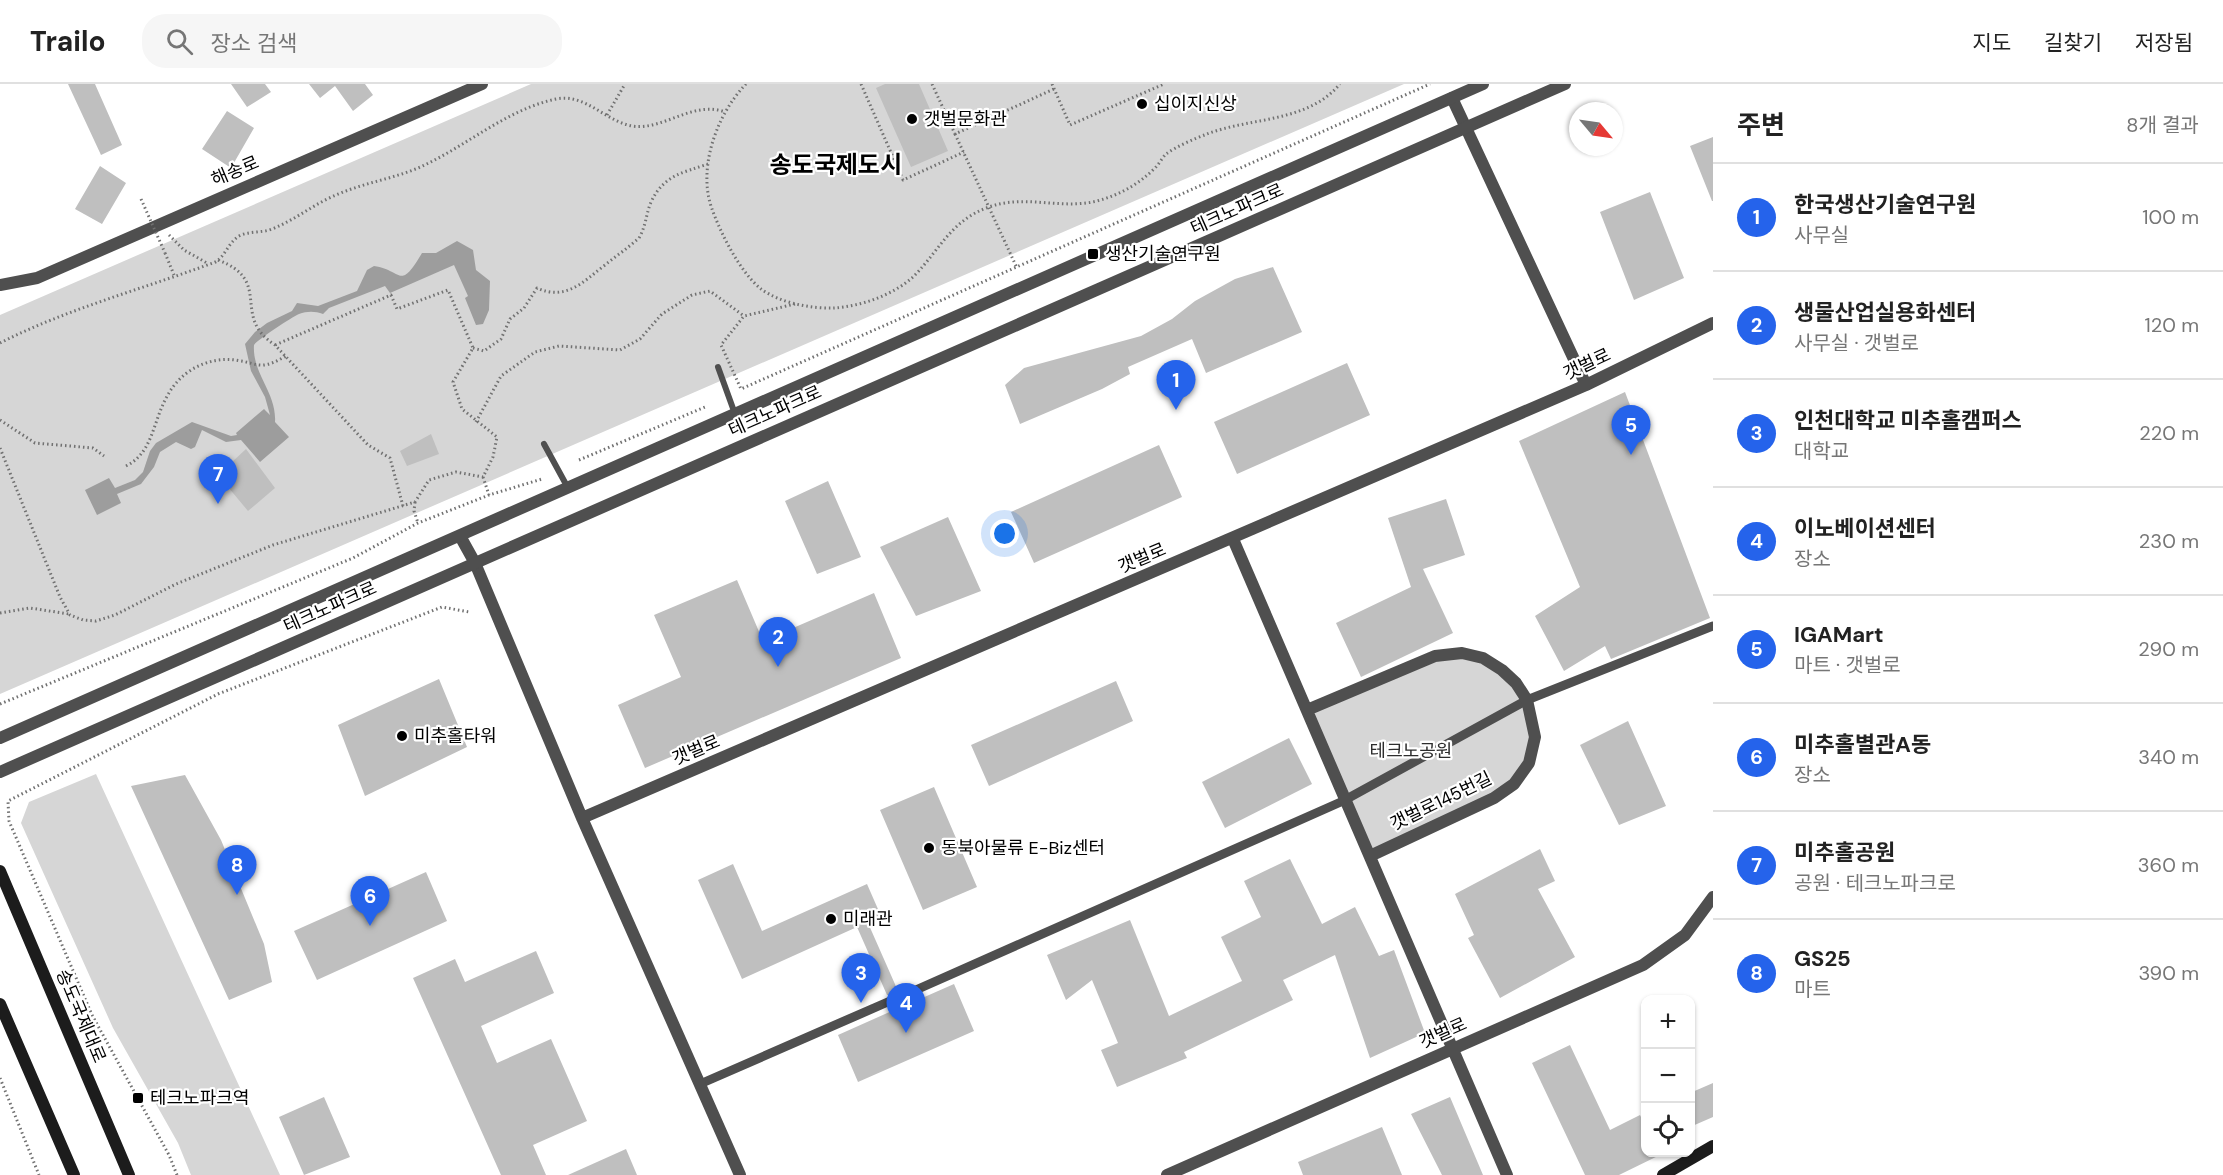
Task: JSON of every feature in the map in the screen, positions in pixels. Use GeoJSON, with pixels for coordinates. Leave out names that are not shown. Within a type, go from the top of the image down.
{"type":"FeatureCollection","features":[{"type":"Feature","properties":{"kind":"main road","name":"송도국제대로"},"geometry":{"type":"LineString","coordinates":[[0,871],[129,1175]]}},
{"type":"Feature","properties":{"kind":"main road"},"geometry":{"type":"LineString","coordinates":[[0,1004],[74,1175]]}},
{"type":"Feature","properties":{"kind":"main road"},"geometry":{"type":"LineString","coordinates":[[1663,1175],[1713,1146]]}},
{"type":"Feature","properties":{"kind":"street","name":"해송로"},"geometry":{"type":"LineString","coordinates":[[0,285],[37,278],[482,84]]}},
{"type":"Feature","properties":{"kind":"street","name":"테크노파크로"},"geometry":{"type":"LineString","coordinates":[[0,738],[1483,84]]}},
{"type":"Feature","properties":{"kind":"street","name":"테크노파크로"},"geometry":{"type":"LineString","coordinates":[[0,772],[1565,84]]}},
{"type":"Feature","properties":{"kind":"street"},"geometry":{"type":"LineString","coordinates":[[1452,98],[1586,385]]}},
{"type":"Feature","properties":{"kind":"street","name":"갯벌로"},"geometry":{"type":"LineString","coordinates":[[582,818],[1586,385],[1713,324]]}},
{"type":"Feature","properties":{"kind":"street"},"geometry":{"type":"LineString","coordinates":[[460,536],[475,563],[582,818],[740,1175]]}},
{"type":"Feature","properties":{"kind":"street"},"geometry":{"type":"LineString","coordinates":[[1233,539],[1507,1175]]}},
{"type":"Feature","properties":{"kind":"street"},"geometry":{"type":"LineString","coordinates":[[900,996],[1344,801],[1527,700],[1713,626]]}},
{"type":"Feature","properties":{"kind":"street","name":"갯벌로145번길"},"geometry":{"type":"LineString","coordinates":[[1307,711],[1435,656],[1462,653],[1483,658],[1502,670],[1516,683],[1527,700],[1536,737],[1529,763],[1514,784],[1494,798],[1370,856]]}},
{"type":"Feature","properties":{"kind":"street","name":"갯벌로"},"geometry":{"type":"LineString","coordinates":[[1167,1175],[1643,965],[1685,935],[1713,897]]}},
{"type":"Feature","properties":{"kind":"street"},"geometry":{"type":"LineString","coordinates":[[700,1084],[890,1001]]}},
{"type":"Feature","properties":{"kind":"lane"},"geometry":{"type":"LineString","coordinates":[[718,367],[735,414]]}},
{"type":"Feature","properties":{"kind":"lane"},"geometry":{"type":"LineString","coordinates":[[544,444],[568,488]]}},
{"type":"Feature","properties":{"kind":"path"},"geometry":{"type":"LineString","coordinates":[[607,115],[625,84]]}},
{"type":"Feature","properties":{"kind":"path"},"geometry":{"type":"LineString","coordinates":[[746,84],[725,112],[708,164],[708,199],[721,234],[761,289],[795,304],[833,308],[861,304],[891,291],[913,277],[949,231],[989,206],[1020,200],[1052,203],[1094,202],[1125,192],[1155,168],[1166,155],[1206,134],[1254,120],[1300,112],[1319,103],[1340,84]]}},
{"type":"Feature","properties":{"kind":"path"},"geometry":{"type":"LineString","coordinates":[[861,84],[903,180],[964,152]]}},
{"type":"Feature","properties":{"kind":"path"},"geometry":{"type":"LineString","coordinates":[[932,84],[1017,268]]}},
{"type":"Feature","properties":{"kind":"path"},"geometry":{"type":"LineString","coordinates":[[1052,84],[1070,125],[1164,84]]}},
{"type":"Feature","properties":{"kind":"path"},"geometry":{"type":"LineString","coordinates":[[795,304],[744,316],[721,345],[741,389],[1430,84]]}},
{"type":"Feature","properties":{"kind":"path"},"geometry":{"type":"LineString","coordinates":[[955,134],[1054,89]]}},
{"type":"Feature","properties":{"kind":"path"},"geometry":{"type":"LineString","coordinates":[[0,343],[24,331],[218,260],[228,245],[240,236],[273,228],[336,194],[418,168],[508,117],[539,104],[571,98],[630,125],[639,126],[699,110],[717,109],[725,112]]}},
{"type":"Feature","properties":{"kind":"path"},"geometry":{"type":"LineString","coordinates":[[473,348],[484,351],[501,339],[510,319],[524,308],[537,288],[549,293],[573,289],[621,254],[639,238],[645,228],[651,202],[671,176],[708,164]]}},
{"type":"Feature","properties":{"kind":"path"},"geometry":{"type":"LineString","coordinates":[[141,199],[174,275]]}},
{"type":"Feature","properties":{"kind":"path"},"geometry":{"type":"LineString","coordinates":[[169,234],[184,250],[208,264]]}},
{"type":"Feature","properties":{"kind":"path"},"geometry":{"type":"LineString","coordinates":[[218,260],[230,264],[246,279],[251,291],[251,315],[255,326],[266,339],[286,356],[368,445],[390,458],[403,506]]}},
{"type":"Feature","properties":{"kind":"path"},"geometry":{"type":"LineString","coordinates":[[275,345],[391,295],[397,309],[448,290],[473,348]]}},
{"type":"Feature","properties":{"kind":"path"},"geometry":{"type":"LineString","coordinates":[[476,423],[501,375],[535,351],[560,346],[620,350],[640,339],[662,314],[692,295],[710,291],[744,316]]}},
{"type":"Feature","properties":{"kind":"path"},"geometry":{"type":"LineString","coordinates":[[473,348],[453,382],[462,409],[476,423],[497,437],[494,457],[483,477],[489,495]]}},
{"type":"Feature","properties":{"kind":"path"},"geometry":{"type":"LineString","coordinates":[[126,466],[139,460],[146,450],[160,406],[177,382],[189,372],[218,359],[232,359],[262,365],[286,356]]}},
{"type":"Feature","properties":{"kind":"path"},"geometry":{"type":"LineString","coordinates":[[579,459],[705,407]]}},
{"type":"Feature","properties":{"kind":"path"},"geometry":{"type":"LineString","coordinates":[[0,420],[35,443],[93,448],[104,456]]}},
{"type":"Feature","properties":{"kind":"path"},"geometry":{"type":"LineString","coordinates":[[0,448],[60,597],[70,615]]}},
{"type":"Feature","properties":{"kind":"path"},"geometry":{"type":"LineString","coordinates":[[418,523],[414,511],[416,502],[429,480],[456,472],[483,477]]}},
{"type":"Feature","properties":{"kind":"path"},"geometry":{"type":"LineString","coordinates":[[0,704],[353,558],[418,523],[489,495],[542,479]]}},
{"type":"Feature","properties":{"kind":"path"},"geometry":{"type":"LineString","coordinates":[[0,613],[30,608],[96,621],[115,615],[176,584],[273,545],[416,502]]}},
{"type":"Feature","properties":{"kind":"path"},"geometry":{"type":"LineString","coordinates":[[177,1175],[169,1155],[92,1015],[9,821],[8,801],[218,694],[442,607],[469,612]]}},
{"type":"Feature","properties":{"kind":"path"},"geometry":{"type":"LineString","coordinates":[[0,1078],[39,1175]]}},
{"type":"Feature","properties":{"kind":"green space"},"geometry":{"type":"Polygon","coordinates":[[[531,84],[1404,84],[0,694],[0,315],[531,84]]]}},
{"type":"Feature","properties":{"kind":"green space","name":"테크노공원"},"geometry":{"type":"Polygon","coordinates":[[[1435,656],[1483,658],[1516,683],[1535,737],[1514,784],[1370,856],[1307,711],[1435,656]]]}},
{"type":"Feature","properties":{"kind":"green space"},"geometry":{"type":"Polygon","coordinates":[[[96,774],[280,1175],[191,1175],[178,1143],[113,1028],[21,823],[29,802],[96,774]]]}},
{"type":"Feature","properties":{"kind":"shaded area"},"geometry":{"type":"Polygon","coordinates":[[[457,241],[473,250],[476,270],[490,281],[489,310],[483,324],[476,325],[465,298],[468,296],[454,265],[390,293],[385,286],[329,308],[323,314],[305,312],[299,314],[254,345],[257,365],[275,412],[275,422],[289,437],[260,462],[241,440],[226,442],[202,430],[195,447],[191,449],[176,442],[160,452],[154,467],[141,484],[117,494],[121,503],[97,515],[85,490],[109,478],[115,488],[135,480],[143,472],[150,451],[156,443],[192,422],[231,436],[237,435],[236,433],[264,409],[270,415],[265,397],[251,371],[245,344],[255,332],[267,323],[292,311],[297,303],[318,306],[357,291],[367,270],[374,266],[400,276],[404,275],[415,265],[422,253],[436,253],[457,241]]]}},
{"type":"Feature","properties":{"kind":"building"},"geometry":{"type":"Polygon","coordinates":[[[68,84],[95,84],[122,145],[101,155],[68,84]]]}},
{"type":"Feature","properties":{"kind":"building"},"geometry":{"type":"Polygon","coordinates":[[[231,84],[265,84],[271,92],[247,107],[231,84]]]}},
{"type":"Feature","properties":{"kind":"building"},"geometry":{"type":"Polygon","coordinates":[[[309,84],[365,84],[373,95],[353,111],[335,86],[320,98],[309,84]]]}},
{"type":"Feature","properties":{"kind":"building","name":"갯벌문화관"},"geometry":{"type":"Polygon","coordinates":[[[885,84],[919,84],[948,151],[911,167],[876,88],[885,84]]]}},
{"type":"Feature","properties":{"kind":"building"},"geometry":{"type":"Polygon","coordinates":[[[227,111],[254,128],[231,168],[202,149],[227,111]]]}},
{"type":"Feature","properties":{"kind":"building"},"geometry":{"type":"Polygon","coordinates":[[[1713,137],[1713,201],[1712,201],[1690,146],[1713,137]]]}},
{"type":"Feature","properties":{"kind":"building"},"geometry":{"type":"Polygon","coordinates":[[[100,166],[126,183],[102,224],[75,209],[100,166]]]}},
{"type":"Feature","properties":{"kind":"building"},"geometry":{"type":"Polygon","coordinates":[[[1650,192],[1684,278],[1634,300],[1600,212],[1650,192]]]}},
{"type":"Feature","properties":{"kind":"building"},"geometry":{"type":"Polygon","coordinates":[[[1273,267],[1302,332],[1206,373],[1192,339],[1128,367],[1130,374],[1102,389],[1020,424],[1005,385],[1024,368],[1141,336],[1172,319],[1195,301],[1235,279],[1273,267]]]}},
{"type":"Feature","properties":{"kind":"building"},"geometry":{"type":"Polygon","coordinates":[[[1347,363],[1370,415],[1237,474],[1214,422],[1347,363]]]}},
{"type":"Feature","properties":{"kind":"building"},"geometry":{"type":"Polygon","coordinates":[[[1625,392],[1710,618],[1611,659],[1605,646],[1564,671],[1535,616],[1580,587],[1519,441],[1625,392]]]}},
{"type":"Feature","properties":{"kind":"building"},"geometry":{"type":"Polygon","coordinates":[[[431,434],[439,454],[407,466],[400,451],[431,434]]]}},
{"type":"Feature","properties":{"kind":"building"},"geometry":{"type":"Polygon","coordinates":[[[1159,445],[1182,497],[1034,563],[1011,512],[1159,445]]]}},
{"type":"Feature","properties":{"kind":"building"},"geometry":{"type":"Polygon","coordinates":[[[246,449],[275,488],[248,511],[218,475],[246,449]]]}},
{"type":"Feature","properties":{"kind":"building"},"geometry":{"type":"Polygon","coordinates":[[[828,481],[861,557],[817,574],[785,501],[828,481]]]}},
{"type":"Feature","properties":{"kind":"building"},"geometry":{"type":"Polygon","coordinates":[[[1446,499],[1465,555],[1423,569],[1453,633],[1361,677],[1336,623],[1411,587],[1388,518],[1446,499]]]}},
{"type":"Feature","properties":{"kind":"building"},"geometry":{"type":"Polygon","coordinates":[[[948,517],[981,591],[916,616],[880,547],[948,517]]]}},
{"type":"Feature","properties":{"kind":"building"},"geometry":{"type":"Polygon","coordinates":[[[737,580],[763,641],[874,593],[901,658],[645,768],[618,705],[681,677],[654,615],[737,580]]]}},
{"type":"Feature","properties":{"kind":"building","name":"미추홀타워"},"geometry":{"type":"Polygon","coordinates":[[[439,679],[467,747],[365,796],[338,725],[439,679]]]}},
{"type":"Feature","properties":{"kind":"building"},"geometry":{"type":"Polygon","coordinates":[[[1116,681],[1133,721],[989,786],[971,745],[1116,681]]]}},
{"type":"Feature","properties":{"kind":"building"},"geometry":{"type":"Polygon","coordinates":[[[1628,721],[1666,806],[1619,825],[1580,745],[1628,721]]]}},
{"type":"Feature","properties":{"kind":"building"},"geometry":{"type":"Polygon","coordinates":[[[1289,738],[1312,784],[1225,828],[1202,782],[1289,738]]]}},
{"type":"Feature","properties":{"kind":"building"},"geometry":{"type":"Polygon","coordinates":[[[185,775],[221,840],[264,944],[272,982],[229,1000],[131,786],[185,775]]]}},
{"type":"Feature","properties":{"kind":"building","name":"동북아물류 E-Biz센터"},"geometry":{"type":"Polygon","coordinates":[[[934,787],[977,887],[923,910],[880,810],[934,787]]]}},
{"type":"Feature","properties":{"kind":"building"},"geometry":{"type":"Polygon","coordinates":[[[1540,849],[1555,881],[1538,889],[1575,957],[1500,998],[1468,938],[1474,935],[1455,894],[1540,849]]]}},
{"type":"Feature","properties":{"kind":"building"},"geometry":{"type":"Polygon","coordinates":[[[1290,859],[1322,924],[1355,907],[1379,956],[1394,950],[1425,1033],[1370,1058],[1335,955],[1283,980],[1293,1000],[1184,1052],[1187,1058],[1117,1087],[1101,1050],[1118,1043],[1092,980],[1066,1000],[1047,955],[1130,920],[1169,1016],[1242,981],[1221,937],[1261,917],[1244,881],[1290,859]]]}},
{"type":"Feature","properties":{"kind":"building","name":"미래관"},"geometry":{"type":"Polygon","coordinates":[[[733,864],[762,931],[867,884],[881,916],[868,923],[898,991],[894,995],[887,995],[857,927],[742,979],[698,880],[733,864]]]}},
{"type":"Feature","properties":{"kind":"building"},"geometry":{"type":"Polygon","coordinates":[[[426,872],[447,921],[317,980],[294,931],[426,872]]]}},
{"type":"Feature","properties":{"kind":"building"},"geometry":{"type":"Polygon","coordinates":[[[536,951],[554,993],[481,1026],[497,1063],[551,1039],[587,1121],[533,1145],[546,1175],[501,1175],[413,978],[455,959],[465,982],[536,951]]]}},
{"type":"Feature","properties":{"kind":"building"},"geometry":{"type":"Polygon","coordinates":[[[954,984],[974,1031],[858,1082],[838,1035],[894,1010],[892,1007],[896,1003],[904,1006],[954,984]]]}},
{"type":"Feature","properties":{"kind":"building"},"geometry":{"type":"Polygon","coordinates":[[[1570,1045],[1610,1130],[1640,1115],[1641,1157],[1656,1157],[1619,1175],[1585,1175],[1532,1063],[1570,1045]]]}},
{"type":"Feature","properties":{"kind":"building"},"geometry":{"type":"Polygon","coordinates":[[[1713,1083],[1713,1117],[1695,1125],[1695,1103],[1695,1091],[1713,1083]]]}},
{"type":"Feature","properties":{"kind":"building"},"geometry":{"type":"Polygon","coordinates":[[[324,1097],[350,1157],[304,1175],[279,1117],[324,1097]]]}},
{"type":"Feature","properties":{"kind":"building"},"geometry":{"type":"Polygon","coordinates":[[[1450,1097],[1483,1175],[1442,1175],[1411,1114],[1450,1097]]]}},
{"type":"Feature","properties":{"kind":"building"},"geometry":{"type":"Polygon","coordinates":[[[1382,1127],[1402,1175],[1303,1175],[1298,1162],[1382,1127]]]}},
{"type":"Feature","properties":{"kind":"building"},"geometry":{"type":"Polygon","coordinates":[[[626,1149],[637,1175],[568,1175],[626,1149]]]}},
{"type":"Feature","properties":{"kind":"place","name":"십이지신상"},"geometry":{"type":"Point","coordinates":[1142,104]}},
{"type":"Feature","properties":{"kind":"place","name":"갯벌문화관"},"geometry":{"type":"Point","coordinates":[912,119]}},
{"type":"Feature","properties":{"kind":"place","name":"생산기술연구원"},"geometry":{"type":"Point","coordinates":[1093,254]}},
{"type":"Feature","properties":{"kind":"place","name":"한국생산기술연구원"},"geometry":{"type":"Point","coordinates":[1176,410]}},
{"type":"Feature","properties":{"kind":"place","name":"IGAMart"},"geometry":{"type":"Point","coordinates":[1631,455]}},
{"type":"Feature","properties":{"kind":"place","name":"미추홀공원"},"geometry":{"type":"Point","coordinates":[218,504]}},
{"type":"Feature","properties":{"kind":"place","name":"생물산업실용화센터"},"geometry":{"type":"Point","coordinates":[778,667]}},
{"type":"Feature","properties":{"kind":"place","name":"미추홀타워"},"geometry":{"type":"Point","coordinates":[402,736]}},
{"type":"Feature","properties":{"kind":"place","name":"동북아물류 E-Biz센터"},"geometry":{"type":"Point","coordinates":[929,848]}},
{"type":"Feature","properties":{"kind":"place","name":"GS25"},"geometry":{"type":"Point","coordinates":[237,895]}},
{"type":"Feature","properties":{"kind":"place","name":"미래관"},"geometry":{"type":"Point","coordinates":[831,919]}},
{"type":"Feature","properties":{"kind":"place","name":"미추홀별관A동"},"geometry":{"type":"Point","coordinates":[370,926]}},
{"type":"Feature","properties":{"kind":"place","name":"인천대학교 미추홀캠퍼스"},"geometry":{"type":"Point","coordinates":[861,1003]}},
{"type":"Feature","properties":{"kind":"place","name":"이노베이션센터"},"geometry":{"type":"Point","coordinates":[906,1033]}},
{"type":"Feature","properties":{"kind":"place","name":"테크노파크역"},"geometry":{"type":"Point","coordinates":[138,1098]}},
{"type":"Feature","properties":{"kind":"district","name":"송도국제도시"},"geometry":{"type":"Point","coordinates":[836,164]}}]}
